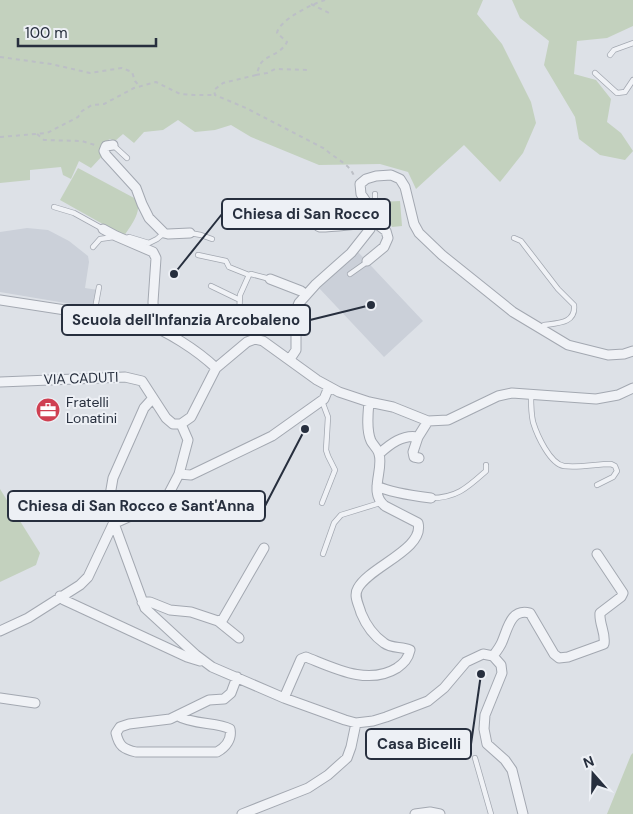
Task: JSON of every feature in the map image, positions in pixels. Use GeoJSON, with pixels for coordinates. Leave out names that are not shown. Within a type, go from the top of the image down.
{"type":"FeatureCollection","features":[{"type":"Feature","properties":{"kind":"street"},"geometry":{"type":"LineString","coordinates":[[114,146],[106,146],[104,151],[136,188],[149,218],[164,233],[190,233]]}},
{"type":"Feature","properties":{"kind":"street"},"geometry":{"type":"LineString","coordinates":[[290,359],[296,350],[296,310],[298,303],[305,294],[351,253],[370,229],[373,222],[371,209],[361,194],[360,184],[366,179],[391,175],[400,179],[406,187],[414,224],[418,233],[442,255],[513,312],[568,344],[589,351],[608,355],[624,354],[633,351]]}},
{"type":"Feature","properties":{"kind":"street"},"geometry":{"type":"LineString","coordinates":[[281,218],[310,215],[316,225],[323,227],[373,222],[386,231],[388,238],[384,247],[367,261]]}},
{"type":"Feature","properties":{"kind":"street"},"geometry":{"type":"LineString","coordinates":[[103,228],[119,238],[153,252],[156,258],[153,302],[154,326]]}},
{"type":"Feature","properties":{"kind":"street"},"geometry":{"type":"LineString","coordinates":[[270,279],[305,294]]}},
{"type":"Feature","properties":{"kind":"street"},"geometry":{"type":"LineString","coordinates":[[0,300],[143,322],[154,326],[204,357],[216,368]]}},
{"type":"Feature","properties":{"kind":"street"},"geometry":{"type":"LineString","coordinates":[[0,631],[28,618],[80,584],[88,577],[114,524],[160,503],[167,497],[179,474],[188,440],[182,424],[191,417],[216,368],[247,342],[255,339],[263,341],[339,392],[369,402],[393,407],[428,421],[448,420],[498,396],[512,393],[596,399],[618,395],[633,388]]}},
{"type":"Feature","properties":{"kind":"street","name":"VIA CADUTI"},"geometry":{"type":"LineString","coordinates":[[0,382],[125,377],[142,382],[166,418],[173,424],[182,424]]}},
{"type":"Feature","properties":{"kind":"street"},"geometry":{"type":"LineString","coordinates":[[179,474],[191,475],[272,436],[322,400],[329,387]]}},
{"type":"Feature","properties":{"kind":"street"},"geometry":{"type":"LineString","coordinates":[[153,398],[144,408],[113,478],[108,507],[145,608],[190,650],[212,667],[284,698],[345,720],[356,722],[373,721],[428,701],[444,688],[466,662],[475,656],[483,654],[493,656],[501,665],[502,673],[485,715],[484,729],[487,744],[505,760],[512,770],[523,814]]}},
{"type":"Feature","properties":{"kind":"street"},"geometry":{"type":"LineString","coordinates":[[284,698],[301,659],[306,658],[350,674],[364,676],[382,674],[393,670],[404,663],[409,656],[410,650],[386,645],[375,635],[364,622],[356,597],[357,588],[364,580],[409,546],[420,529],[418,523],[380,503],[377,486],[379,454],[369,437],[369,402]]}},
{"type":"Feature","properties":{"kind":"street"},"geometry":{"type":"LineString","coordinates":[[419,458],[414,456],[413,452],[418,438],[428,421]]}},
{"type":"Feature","properties":{"kind":"street"},"geometry":{"type":"LineString","coordinates":[[379,454],[394,442],[410,436],[418,438]]}},
{"type":"Feature","properties":{"kind":"street"},"geometry":{"type":"LineString","coordinates":[[377,486],[414,496],[432,498]]}},
{"type":"Feature","properties":{"kind":"street"},"geometry":{"type":"LineString","coordinates":[[218,621],[223,618],[264,548]]}},
{"type":"Feature","properties":{"kind":"street"},"geometry":{"type":"LineString","coordinates":[[493,656],[501,644],[511,620],[516,614],[524,612],[530,613],[554,654],[559,658],[568,657],[604,644],[605,637],[600,613],[621,597],[623,593],[597,554]]}},
{"type":"Feature","properties":{"kind":"street"},"geometry":{"type":"LineString","coordinates":[[60,596],[64,600],[178,653],[207,663]]}},
{"type":"Feature","properties":{"kind":"street"},"geometry":{"type":"LineString","coordinates":[[142,602],[150,602],[170,610],[191,612],[218,621],[239,638]]}},
{"type":"Feature","properties":{"kind":"street"},"geometry":{"type":"LineString","coordinates":[[178,716],[206,724],[225,726],[230,729],[229,740],[224,748],[217,752],[136,752],[124,749],[118,741],[116,733],[120,727],[129,724],[163,721],[178,716],[209,700],[224,699],[231,693],[237,677]]}},
{"type":"Feature","properties":{"kind":"street"},"geometry":{"type":"LineString","coordinates":[[0,698],[35,703]]}},
{"type":"Feature","properties":{"kind":"street"},"geometry":{"type":"LineString","coordinates":[[242,814],[308,788],[328,775],[347,758],[356,722]]}},
{"type":"Feature","properties":{"kind":"street"},"geometry":{"type":"LineString","coordinates":[[415,814],[430,812],[440,814]]}},
{"type":"Feature","properties":{"kind":"lane"},"geometry":{"type":"LineString","coordinates":[[610,55],[614,50],[633,43]]}},
{"type":"Feature","properties":{"kind":"lane"},"geometry":{"type":"LineString","coordinates":[[595,73],[617,93],[625,92],[633,80]]}},
{"type":"Feature","properties":{"kind":"lane"},"geometry":{"type":"LineString","coordinates":[[114,146],[127,158]]}},
{"type":"Feature","properties":{"kind":"lane"},"geometry":{"type":"LineString","coordinates":[[371,209],[374,204],[375,194]]}},
{"type":"Feature","properties":{"kind":"lane"},"geometry":{"type":"LineString","coordinates":[[54,207],[74,213],[103,228]]}},
{"type":"Feature","properties":{"kind":"lane"},"geometry":{"type":"LineString","coordinates":[[259,221],[281,218]]}},
{"type":"Feature","properties":{"kind":"lane"},"geometry":{"type":"LineString","coordinates":[[93,247],[100,239],[130,237],[149,243],[164,233]]}},
{"type":"Feature","properties":{"kind":"lane"},"geometry":{"type":"LineString","coordinates":[[190,233],[212,239]]}},
{"type":"Feature","properties":{"kind":"lane"},"geometry":{"type":"LineString","coordinates":[[514,238],[521,240],[558,289],[574,305],[575,312],[572,318],[567,321],[544,325],[542,328]]}},
{"type":"Feature","properties":{"kind":"lane"},"geometry":{"type":"LineString","coordinates":[[198,254],[226,261],[230,267],[249,275],[252,274],[270,279]]}},
{"type":"Feature","properties":{"kind":"lane"},"geometry":{"type":"LineString","coordinates":[[350,274],[367,261]]}},
{"type":"Feature","properties":{"kind":"lane"},"geometry":{"type":"LineString","coordinates":[[249,275],[240,295],[239,319],[251,328],[255,339]]}},
{"type":"Feature","properties":{"kind":"lane"},"geometry":{"type":"LineString","coordinates":[[211,286],[240,300]]}},
{"type":"Feature","properties":{"kind":"lane"},"geometry":{"type":"LineString","coordinates":[[94,314],[99,287]]}},
{"type":"Feature","properties":{"kind":"lane"},"geometry":{"type":"LineString","coordinates":[[0,295],[26,304]]}},
{"type":"Feature","properties":{"kind":"lane"},"geometry":{"type":"LineString","coordinates":[[531,395],[533,422],[538,435],[553,460],[562,466],[611,464],[615,466],[615,475],[597,485]]}},
{"type":"Feature","properties":{"kind":"lane"},"geometry":{"type":"LineString","coordinates":[[322,400],[328,417],[326,450],[335,470],[322,503]]}},
{"type":"Feature","properties":{"kind":"lane"},"geometry":{"type":"LineString","coordinates":[[432,498],[444,498],[455,495],[486,471],[486,465]]}},
{"type":"Feature","properties":{"kind":"lane"},"geometry":{"type":"LineString","coordinates":[[323,554],[334,524],[341,515],[380,503]]}},
{"type":"Feature","properties":{"kind":"lane"},"geometry":{"type":"LineString","coordinates":[[475,758],[491,814]]}},
{"type":"Feature","properties":{"kind":"path"},"geometry":{"type":"LineString","coordinates":[[256,75],[262,62],[276,55],[287,42],[277,33],[278,28],[311,4],[325,0]]}},
{"type":"Feature","properties":{"kind":"path"},"geometry":{"type":"LineString","coordinates":[[311,4],[331,14]]}},
{"type":"Feature","properties":{"kind":"path"},"geometry":{"type":"LineString","coordinates":[[0,57],[90,72],[122,68],[132,72],[135,81],[140,87]]}},
{"type":"Feature","properties":{"kind":"path"},"geometry":{"type":"LineString","coordinates":[[214,94],[214,90],[223,83],[267,73],[275,69],[310,70]]}},
{"type":"Feature","properties":{"kind":"path"},"geometry":{"type":"LineString","coordinates":[[0,137],[47,133],[78,117],[82,111],[92,105],[104,104],[112,98],[156,82],[180,94],[214,94],[246,108],[325,149],[352,169],[360,188]]}},
{"type":"Feature","properties":{"kind":"path"},"geometry":{"type":"LineString","coordinates":[[37,134],[44,140],[82,140],[100,147]]}},
{"type":"Feature","properties":{"kind":"shaded area"},"geometry":{"type":"Polygon","coordinates":[[[27,228],[48,230],[69,241],[88,256],[89,262],[85,288],[98,290],[95,308],[0,292],[0,232],[27,228]]]}},
{"type":"Feature","properties":{"kind":"shaded area"},"geometry":{"type":"Polygon","coordinates":[[[358,252],[423,321],[384,357],[319,288],[358,252]]]}},
{"type":"Feature","properties":{"kind":"green space"},"geometry":{"type":"Polygon","coordinates":[[[0,0],[483,0],[477,14],[502,44],[531,102],[536,123],[523,153],[500,182],[464,145],[416,189],[408,172],[380,164],[319,165],[251,137],[231,125],[215,130],[195,132],[178,120],[163,130],[144,132],[134,143],[123,134],[115,141],[108,140],[104,145],[104,154],[91,168],[79,161],[71,179],[63,175],[61,167],[30,170],[30,180],[0,183],[0,0]]]}},
{"type":"Feature","properties":{"kind":"green space"},"geometry":{"type":"Polygon","coordinates":[[[512,0],[633,0],[633,26],[607,38],[577,41],[574,74],[596,80],[611,99],[607,122],[621,133],[633,151],[625,160],[600,155],[579,139],[575,117],[544,65],[549,41],[520,18],[512,0]]]}},
{"type":"Feature","properties":{"kind":"green space"},"geometry":{"type":"Polygon","coordinates":[[[78,168],[136,199],[138,204],[137,213],[124,236],[60,200],[78,168]]]}},
{"type":"Feature","properties":{"kind":"green space"},"geometry":{"type":"Polygon","coordinates":[[[400,201],[402,226],[392,227],[380,202],[400,201]]]}},
{"type":"Feature","properties":{"kind":"green space"},"geometry":{"type":"Polygon","coordinates":[[[0,489],[40,553],[36,565],[0,582],[0,489]]]}},
{"type":"Feature","properties":{"kind":"green space"},"geometry":{"type":"Polygon","coordinates":[[[633,753],[633,814],[607,814],[631,755],[633,753]]]}},
{"type":"Feature","properties":{"kind":"place","name":"Chiesa di San Rocco"},"geometry":{"type":"Point","coordinates":[174,274]}},
{"type":"Feature","properties":{"kind":"place","name":"Scuola dell'Infanzia Arcobaleno"},"geometry":{"type":"Point","coordinates":[371,305]}},
{"type":"Feature","properties":{"kind":"place","name":"Fratelli Lonatini"},"geometry":{"type":"Point","coordinates":[48,410]}},
{"type":"Feature","properties":{"kind":"place","name":"Chiesa di San Rocco e Sant'Anna"},"geometry":{"type":"Point","coordinates":[305,429]}},
{"type":"Feature","properties":{"kind":"place","name":"Casa Bicelli"},"geometry":{"type":"Point","coordinates":[481,674]}}]}
